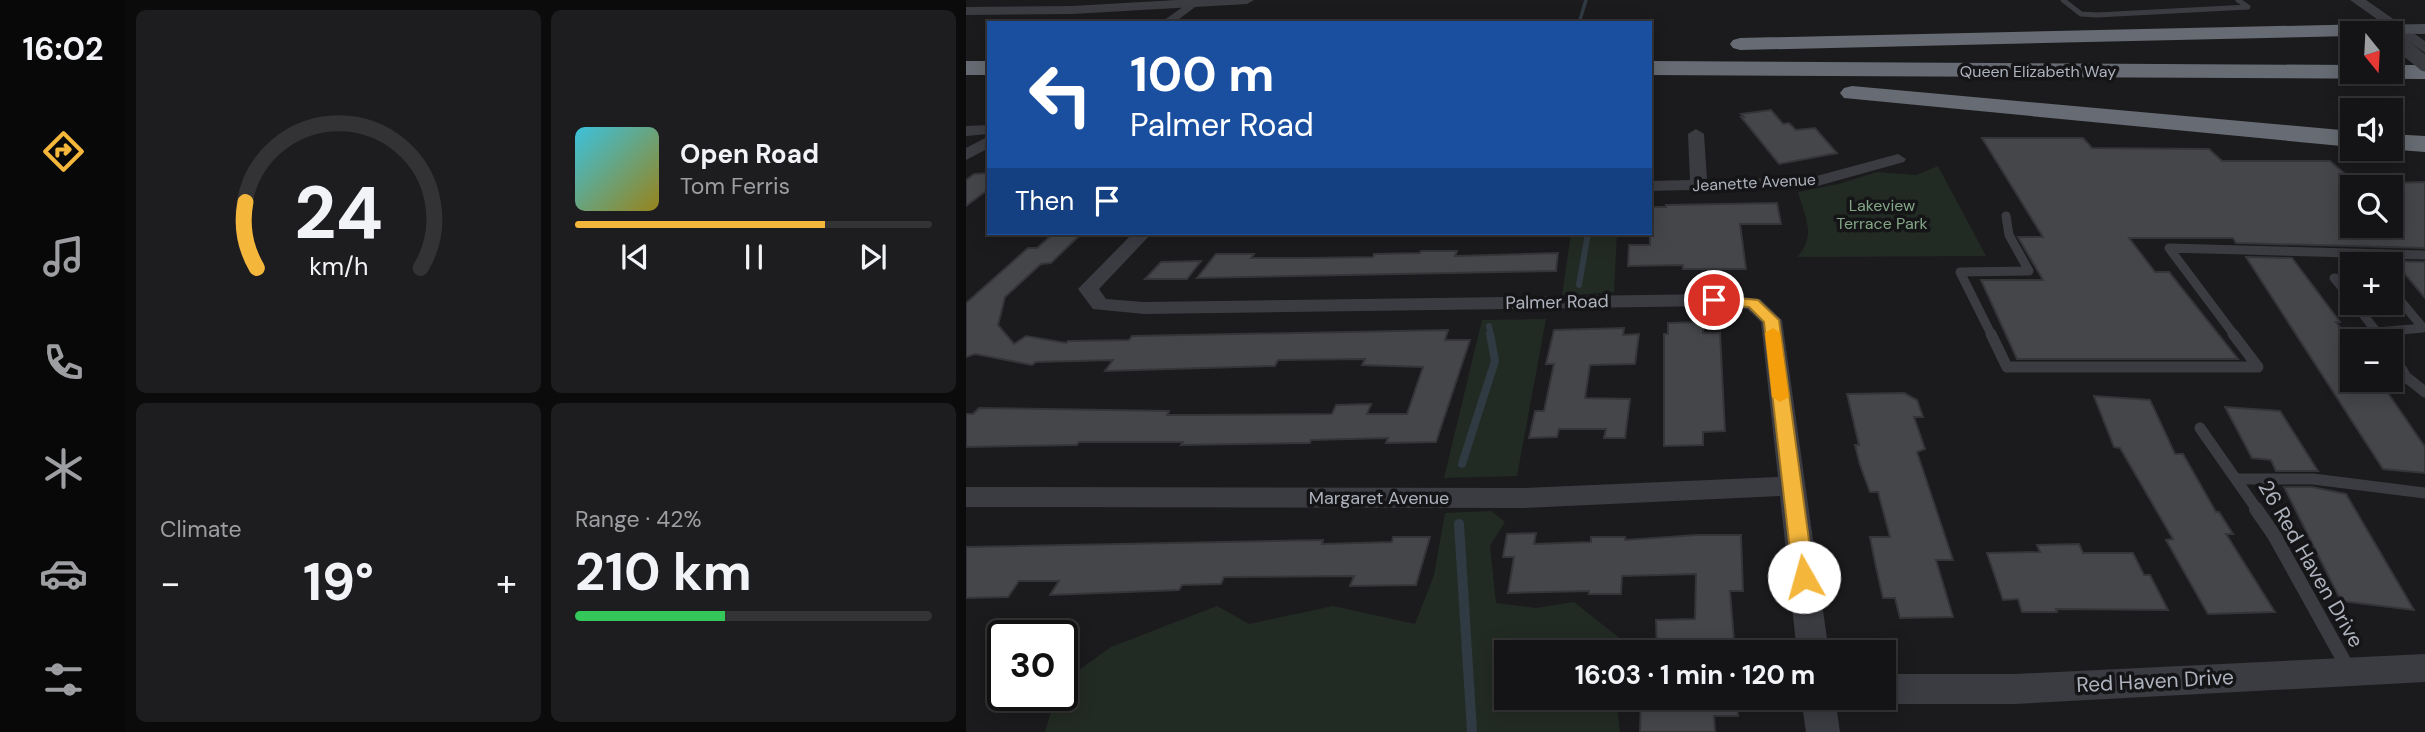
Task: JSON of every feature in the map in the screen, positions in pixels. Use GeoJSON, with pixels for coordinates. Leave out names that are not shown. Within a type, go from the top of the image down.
{"type":"FeatureCollection","features":[{"type":"Feature","properties":{"kind":"highway"},"geometry":{"type":"LineString","coordinates":[[1727,44],[2340,38]]}},
{"type":"Feature","properties":{"kind":"highway"},"geometry":{"type":"LineString","coordinates":[[2403,41],[2425,58]]}},
{"type":"Feature","properties":{"kind":"highway"},"geometry":{"type":"LineString","coordinates":[[966,55],[987,55]]}},
{"type":"Feature","properties":{"kind":"highway","name":"Queen Elizabeth Way"},"geometry":{"type":"LineString","coordinates":[[1652,57],[2340,57]]}},
{"type":"Feature","properties":{"kind":"highway"},"geometry":{"type":"LineString","coordinates":[[966,68],[987,68]]}},
{"type":"Feature","properties":{"kind":"highway","name":"Queen Elizabeth Way"},"geometry":{"type":"LineString","coordinates":[[1652,68],[2425,72]]}},
{"type":"Feature","properties":{"kind":"highway"},"geometry":{"type":"LineString","coordinates":[[1652,83],[1912,98],[2340,138]]}},
{"type":"Feature","properties":{"kind":"highway"},"geometry":{"type":"LineString","coordinates":[[2403,143],[2425,144]]}},
{"type":"Feature","properties":{"kind":"street"},"geometry":{"type":"LineString","coordinates":[[966,11],[1247,0]]}},
{"type":"Feature","properties":{"kind":"street"},"geometry":{"type":"LineString","coordinates":[[2340,0],[2373,21]]}},
{"type":"Feature","properties":{"kind":"street"},"geometry":{"type":"LineString","coordinates":[[2357,0],[2380,21]]}},
{"type":"Feature","properties":{"kind":"street"},"geometry":{"type":"LineString","coordinates":[[1169,21],[1197,2]]}},
{"type":"Feature","properties":{"kind":"street"},"geometry":{"type":"LineString","coordinates":[[2403,42],[2425,64]]}},
{"type":"Feature","properties":{"kind":"street"},"geometry":{"type":"LineString","coordinates":[[966,131],[987,129]]}},
{"type":"Feature","properties":{"kind":"street"},"geometry":{"type":"LineString","coordinates":[[1696,134],[1699,185]]}},
{"type":"Feature","properties":{"kind":"street"},"geometry":{"type":"LineString","coordinates":[[966,155],[987,142]]}},
{"type":"Feature","properties":{"kind":"street","name":"Jeanette Avenue"},"geometry":{"type":"LineString","coordinates":[[1652,186],[1814,182],[1898,159]]}},
{"type":"Feature","properties":{"kind":"street","name":"Palmer Road"},"geometry":{"type":"LineString","coordinates":[[1141,235],[1088,289],[1100,305],[1144,308],[1714,300],[1753,303],[1771,320],[1810,640]]}},
{"type":"Feature","properties":{"kind":"street","name":"Margaret Avenue"},"geometry":{"type":"LineString","coordinates":[[966,497],[1524,498],[1791,486]]}},
{"type":"Feature","properties":{"kind":"street","name":"Red Haven Drive"},"geometry":{"type":"LineString","coordinates":[[1896,689],[2015,689],[2425,668]]}},
{"type":"Feature","properties":{"kind":"street"},"geometry":{"type":"LineString","coordinates":[[1820,710],[1823,732]]}},
{"type":"Feature","properties":{"kind":"lane"},"geometry":{"type":"LineString","coordinates":[[2063,0],[2081,14],[2097,15],[2246,9],[2248,6],[2238,0]]}},
{"type":"Feature","properties":{"kind":"lane"},"geometry":{"type":"LineString","coordinates":[[2006,216],[2009,235],[2029,271],[1960,272],[2007,366],[2258,367],[2169,248],[2425,255]]}},
{"type":"Feature","properties":{"kind":"lane"},"geometry":{"type":"LineString","coordinates":[[2403,304],[2423,328],[2403,332]]}},
{"type":"Feature","properties":{"kind":"lane"},"geometry":{"type":"LineString","coordinates":[[2364,315],[2375,329]]}},
{"type":"Feature","properties":{"kind":"lane"},"geometry":{"type":"LineString","coordinates":[[2403,372],[2425,392]]}},
{"type":"Feature","properties":{"kind":"lane","name":"26 Red Haven Drive"},"geometry":{"type":"LineString","coordinates":[[2200,428],[2274,535],[2349,670]]}},
{"type":"Feature","properties":{"kind":"lane","name":"26 Red Haven Drive"},"geometry":{"type":"LineString","coordinates":[[2236,479],[2313,480],[2425,493]]}},
{"type":"Feature","properties":{"kind":"green space","name":"Lakeview Terrace Park"},"geometry":{"type":"Polygon","coordinates":[[[1938,166],[1986,256],[1797,257],[1807,241],[1808,234],[1798,192],[1839,184],[1877,172],[1916,175],[1938,166]]]}},
{"type":"Feature","properties":{"kind":"green space"},"geometry":{"type":"Polygon","coordinates":[[[1571,235],[1617,235],[1614,292],[1562,296],[1571,235]]]}},
{"type":"Feature","properties":{"kind":"green space"},"geometry":{"type":"Polygon","coordinates":[[[1546,319],[1517,476],[1444,478],[1482,320],[1546,319]]]}},
{"type":"Feature","properties":{"kind":"green space"},"geometry":{"type":"Polygon","coordinates":[[[1491,511],[1505,522],[1490,546],[1496,603],[1536,608],[1574,602],[1622,640],[1494,640],[1494,710],[1617,710],[1620,732],[1045,732],[1051,711],[1078,711],[1078,671],[1111,647],[1217,606],[1249,624],[1333,606],[1415,624],[1434,575],[1445,513],[1491,511]]]}},
{"type":"Feature","properties":{"kind":"building"},"geometry":{"type":"Polygon","coordinates":[[[1771,110],[1783,124],[1789,123],[1796,130],[1815,128],[1837,153],[1779,164],[1741,117],[1744,117],[1741,114],[1771,110]]]}},
{"type":"Feature","properties":{"kind":"building"},"geometry":{"type":"Polygon","coordinates":[[[1982,138],[2083,138],[2092,148],[2209,149],[2222,161],[2330,161],[2346,175],[2340,175],[2340,238],[2403,238],[2403,183],[2425,182],[2425,248],[2236,243],[2233,238],[2129,238],[2155,272],[2169,272],[2238,359],[2017,359],[1981,280],[2043,280],[2018,237],[2043,237],[1982,138]]]}},
{"type":"Feature","properties":{"kind":"building"},"geometry":{"type":"Polygon","coordinates":[[[987,173],[987,190],[966,206],[966,180],[974,174],[987,173]]]}},
{"type":"Feature","properties":{"kind":"building"},"geometry":{"type":"Polygon","coordinates":[[[1777,203],[1781,224],[1740,224],[1746,269],[1683,269],[1683,265],[1628,266],[1629,245],[1650,245],[1652,207],[1777,203]]]}},
{"type":"Feature","properties":{"kind":"building"},"geometry":{"type":"Polygon","coordinates":[[[1052,235],[1080,235],[1051,263],[1041,264],[1005,297],[998,325],[1014,344],[1026,336],[1066,343],[1129,340],[1132,336],[1448,330],[1445,340],[1470,340],[1436,442],[1386,443],[1388,438],[1311,440],[1310,443],[1181,445],[1183,442],[1079,442],[1077,445],[966,447],[966,414],[973,414],[979,408],[1169,411],[1167,415],[1332,414],[1336,405],[1371,404],[1367,414],[1407,414],[1423,367],[1362,365],[1365,359],[1278,360],[1275,366],[1105,371],[1113,360],[1036,362],[1032,365],[975,354],[966,357],[966,303],[1028,248],[1037,248],[1052,235]]]}},
{"type":"Feature","properties":{"kind":"building"},"geometry":{"type":"Polygon","coordinates":[[[1457,251],[1455,256],[1558,253],[1556,271],[1197,278],[1216,254],[1254,254],[1251,258],[1305,258],[1373,257],[1374,254],[1457,251]]]}},
{"type":"Feature","properties":{"kind":"building"},"geometry":{"type":"Polygon","coordinates":[[[2246,257],[2292,258],[2340,322],[2336,322],[2341,329],[2340,392],[2387,392],[2425,447],[2425,473],[2383,469],[2246,257]]]}},
{"type":"Feature","properties":{"kind":"building"},"geometry":{"type":"Polygon","coordinates":[[[1201,261],[1187,279],[1145,279],[1161,262],[1201,261]]]}},
{"type":"Feature","properties":{"kind":"building"},"geometry":{"type":"Polygon","coordinates":[[[2403,261],[2425,262],[2425,298],[2403,272],[2403,261]]]}},
{"type":"Feature","properties":{"kind":"building"},"geometry":{"type":"Polygon","coordinates":[[[1703,322],[1703,333],[1720,333],[1725,431],[1703,432],[1703,445],[1664,446],[1664,334],[1668,334],[1668,323],[1703,322]]]}},
{"type":"Feature","properties":{"kind":"building"},"geometry":{"type":"Polygon","coordinates":[[[1624,328],[1623,335],[1639,334],[1635,364],[1590,365],[1585,398],[1630,399],[1625,438],[1604,438],[1606,429],[1559,429],[1557,437],[1529,438],[1535,411],[1544,411],[1554,364],[1546,364],[1554,330],[1624,328]]]}},
{"type":"Feature","properties":{"kind":"building"},"geometry":{"type":"Polygon","coordinates":[[[1904,393],[1917,400],[1923,417],[1914,417],[1925,449],[1917,452],[1953,560],[1936,560],[1953,617],[1900,618],[1895,598],[1883,598],[1876,567],[1870,537],[1890,537],[1878,492],[1870,492],[1860,465],[1855,445],[1859,445],[1847,394],[1904,393]]]}},
{"type":"Feature","properties":{"kind":"building"},"geometry":{"type":"Polygon","coordinates":[[[2094,396],[2150,400],[2175,454],[2183,454],[2216,512],[2219,512],[2233,534],[2226,534],[2275,612],[2208,614],[2166,540],[2173,539],[2120,448],[2114,447],[2094,396]]]}},
{"type":"Feature","properties":{"kind":"building"},"geometry":{"type":"Polygon","coordinates":[[[2225,407],[2280,411],[2318,471],[2276,471],[2271,460],[2252,458],[2225,407]]]}},
{"type":"Feature","properties":{"kind":"building"},"geometry":{"type":"Polygon","coordinates":[[[2284,487],[2312,487],[2346,494],[2414,610],[2341,601],[2284,487]]]}},
{"type":"Feature","properties":{"kind":"building"},"geometry":{"type":"Polygon","coordinates":[[[1536,533],[1534,544],[1591,542],[1591,537],[1625,537],[1625,540],[1741,535],[1743,591],[1730,591],[1734,640],[1657,640],[1656,620],[1695,619],[1696,574],[1622,576],[1621,594],[1589,594],[1589,591],[1508,593],[1514,557],[1503,557],[1507,534],[1536,533]]]}},
{"type":"Feature","properties":{"kind":"building"},"geometry":{"type":"Polygon","coordinates":[[[1393,537],[1430,537],[1416,585],[1350,586],[1354,576],[1224,577],[1221,584],[1182,585],[1179,590],[1050,595],[1059,581],[1019,581],[1008,597],[966,598],[966,547],[1323,540],[1322,544],[1392,542],[1393,537]]]}},
{"type":"Feature","properties":{"kind":"building"},"geometry":{"type":"Polygon","coordinates":[[[2079,544],[2083,553],[2133,553],[2144,575],[2150,575],[2168,610],[2056,609],[2057,612],[2022,612],[2018,599],[2003,600],[1987,553],[2040,552],[2037,545],[2079,544]]]}},
{"type":"Feature","properties":{"kind":"building"},"geometry":{"type":"Polygon","coordinates":[[[1641,710],[1738,710],[1738,716],[1714,716],[1715,732],[1640,732],[1641,710]]]}},
{"type":"Feature","properties":{"kind":"waterway"},"geometry":{"type":"LineString","coordinates":[[1580,21],[1586,0]]}},
{"type":"Feature","properties":{"kind":"waterway"},"geometry":{"type":"LineString","coordinates":[[1579,285],[1588,235]]}},
{"type":"Feature","properties":{"kind":"waterway"},"geometry":{"type":"LineString","coordinates":[[1489,326],[1491,336]]}},
{"type":"Feature","properties":{"kind":"waterway"},"geometry":{"type":"LineString","coordinates":[[1462,464],[1495,361],[1490,334]]}},
{"type":"Feature","properties":{"kind":"waterway"},"geometry":{"type":"LineString","coordinates":[[1459,524],[1472,732]]}},
{"type":"Feature","properties":{"kind":"slow traffic"},"geometry":{"type":"LineString","coordinates":[[1773,333],[1780,397]]}},
{"type":"Feature","properties":{"kind":"route"},"geometry":{"type":"LineString","coordinates":[[1714,300],[1753,303],[1771,320],[1804,577]]}}]}
